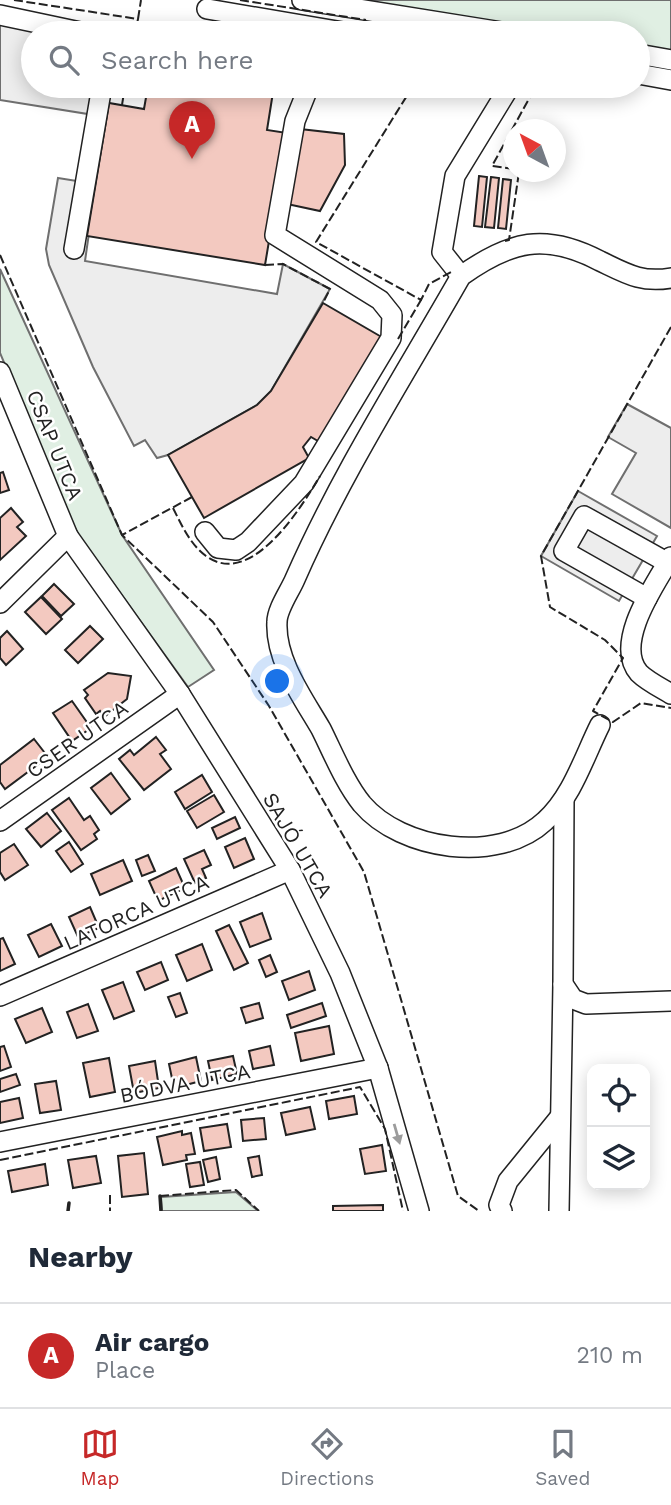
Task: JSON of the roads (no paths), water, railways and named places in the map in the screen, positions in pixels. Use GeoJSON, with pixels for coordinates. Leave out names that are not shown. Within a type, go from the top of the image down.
{"type":"FeatureCollection","features":[{"type":"Feature","properties":{"kind":"street"},"geometry":{"type":"LineString","coordinates":[[302,0],[433,21]]}},
{"type":"Feature","properties":{"kind":"street"},"geometry":{"type":"LineString","coordinates":[[207,9],[274,21]]}},
{"type":"Feature","properties":{"kind":"street"},"geometry":{"type":"LineString","coordinates":[[0,15],[28,21]]}},
{"type":"Feature","properties":{"kind":"street"},"geometry":{"type":"LineString","coordinates":[[650,56],[671,60]]}},
{"type":"Feature","properties":{"kind":"street"},"geometry":{"type":"LineString","coordinates":[[650,76],[671,80]]}},
{"type":"Feature","properties":{"kind":"street"},"geometry":{"type":"LineString","coordinates":[[74,249],[100,98]]}},
{"type":"Feature","properties":{"kind":"street"},"geometry":{"type":"LineString","coordinates":[[205,532],[218,548],[236,550],[248,542],[303,483],[391,338],[392,315],[380,300],[275,235],[295,121],[304,98]]}},
{"type":"Feature","properties":{"kind":"street"},"geometry":{"type":"LineString","coordinates":[[461,276],[442,252],[455,176],[503,98]]}},
{"type":"Feature","properties":{"kind":"street"},"geometry":{"type":"LineString","coordinates":[[600,725],[564,799],[544,823],[512,840],[474,847],[432,844],[406,837],[382,823],[361,803],[286,666],[276,621],[315,533],[461,276],[487,257],[527,245],[554,242],[584,252],[648,282],[671,278]]}},
{"type":"Feature","properties":{"kind":"street","name":"CSAP UTCA"},"geometry":{"type":"LineString","coordinates":[[0,372],[68,536]]}},
{"type":"Feature","properties":{"kind":"street"},"geometry":{"type":"LineString","coordinates":[[657,593],[564,551],[584,516],[669,560],[657,593],[632,641],[632,657],[639,672],[671,694]]}},
{"type":"Feature","properties":{"kind":"street"},"geometry":{"type":"LineString","coordinates":[[0,603],[68,536]]}},
{"type":"Feature","properties":{"kind":"street","name":"SAJÓ UTCA"},"geometry":{"type":"LineString","coordinates":[[68,536],[180,694],[290,870],[340,973],[378,1068],[419,1211]]}},
{"type":"Feature","properties":{"kind":"street","name":"CSER UTCA"},"geometry":{"type":"LineString","coordinates":[[0,821],[180,694]]}},
{"type":"Feature","properties":{"kind":"street"},"geometry":{"type":"LineString","coordinates":[[559,1211],[564,799]]}},
{"type":"Feature","properties":{"kind":"street","name":"LATORCA UTCA"},"geometry":{"type":"LineString","coordinates":[[0,996],[290,870]]}},
{"type":"Feature","properties":{"kind":"street"},"geometry":{"type":"LineString","coordinates":[[563,984],[573,999],[586,1004],[671,1001]]}},
{"type":"Feature","properties":{"kind":"street","name":"BÓDVA UTCA"},"geometry":{"type":"LineString","coordinates":[[0,1142],[378,1068]]}},
{"type":"Feature","properties":{"kind":"street"},"geometry":{"type":"LineString","coordinates":[[502,1211],[499,1205],[508,1181],[560,1117]]}},
{"type":"Feature","properties":{"kind":"place","name":"Air cargo"},"geometry":{"type":"Point","coordinates":[192,159]}}]}
